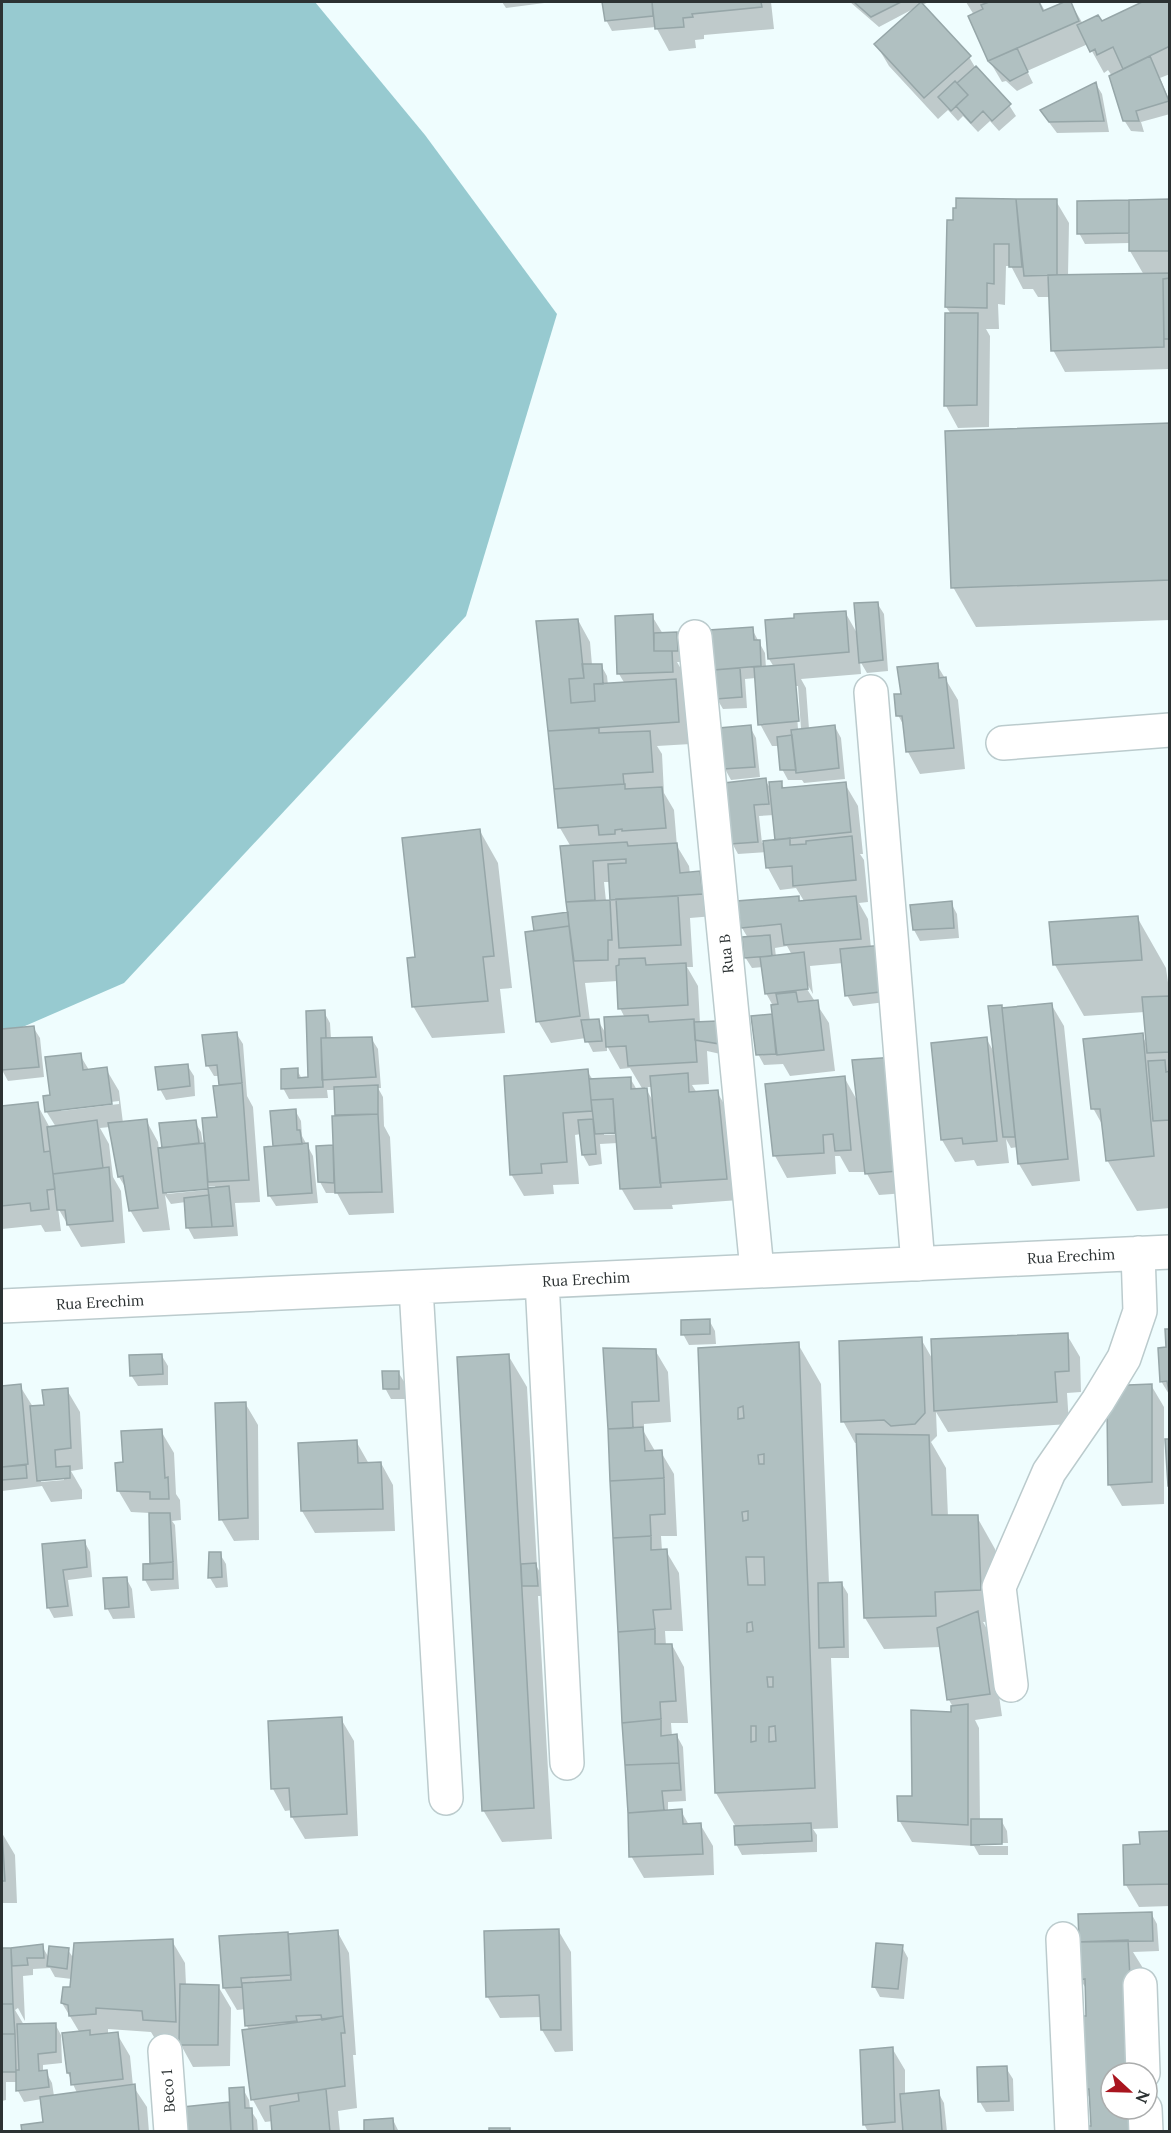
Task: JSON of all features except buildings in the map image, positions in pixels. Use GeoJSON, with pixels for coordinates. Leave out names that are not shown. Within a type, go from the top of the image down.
{"type":"FeatureCollection","features":[{"type":"Feature","properties":{"kind":"street","name":"Rua B"},"geometry":{"type":"LineString","coordinates":[[695,637],[757,1270]]}},
{"type":"Feature","properties":{"kind":"street"},"geometry":{"type":"LineString","coordinates":[[871,692],[918,1264]]}},
{"type":"Feature","properties":{"kind":"street"},"geometry":{"type":"LineString","coordinates":[[1003,743],[1170,730]]}},
{"type":"Feature","properties":{"kind":"street","name":"Rua Erechim"},"geometry":{"type":"LineString","coordinates":[[2,1306],[1170,1252]]}},
{"type":"Feature","properties":{"kind":"street"},"geometry":{"type":"LineString","coordinates":[[1011,1685],[999,1587],[1048,1472],[1098,1401],[1124,1358],[1140,1311],[1138,1253]]}},
{"type":"Feature","properties":{"kind":"street"},"geometry":{"type":"LineString","coordinates":[[542,1281],[567,1764]]}},
{"type":"Feature","properties":{"kind":"street"},"geometry":{"type":"LineString","coordinates":[[416,1288],[446,1798]]}},
{"type":"Feature","properties":{"kind":"street"},"geometry":{"type":"LineString","coordinates":[[1063,1939],[1072,2132]]}},
{"type":"Feature","properties":{"kind":"street"},"geometry":{"type":"LineString","coordinates":[[1140,1985],[1143,2061]]}},
{"type":"Feature","properties":{"kind":"street","name":"Beco 1"},"geometry":{"type":"LineString","coordinates":[[165,2051],[171,2132]]}},
{"type":"Feature","properties":{"kind":"shaded area"},"geometry":{"type":"Polygon","coordinates":[[[2,2],[315,2],[425,135],[557,314],[466,616],[124,983],[2,1036],[2,2]]]}}]}
